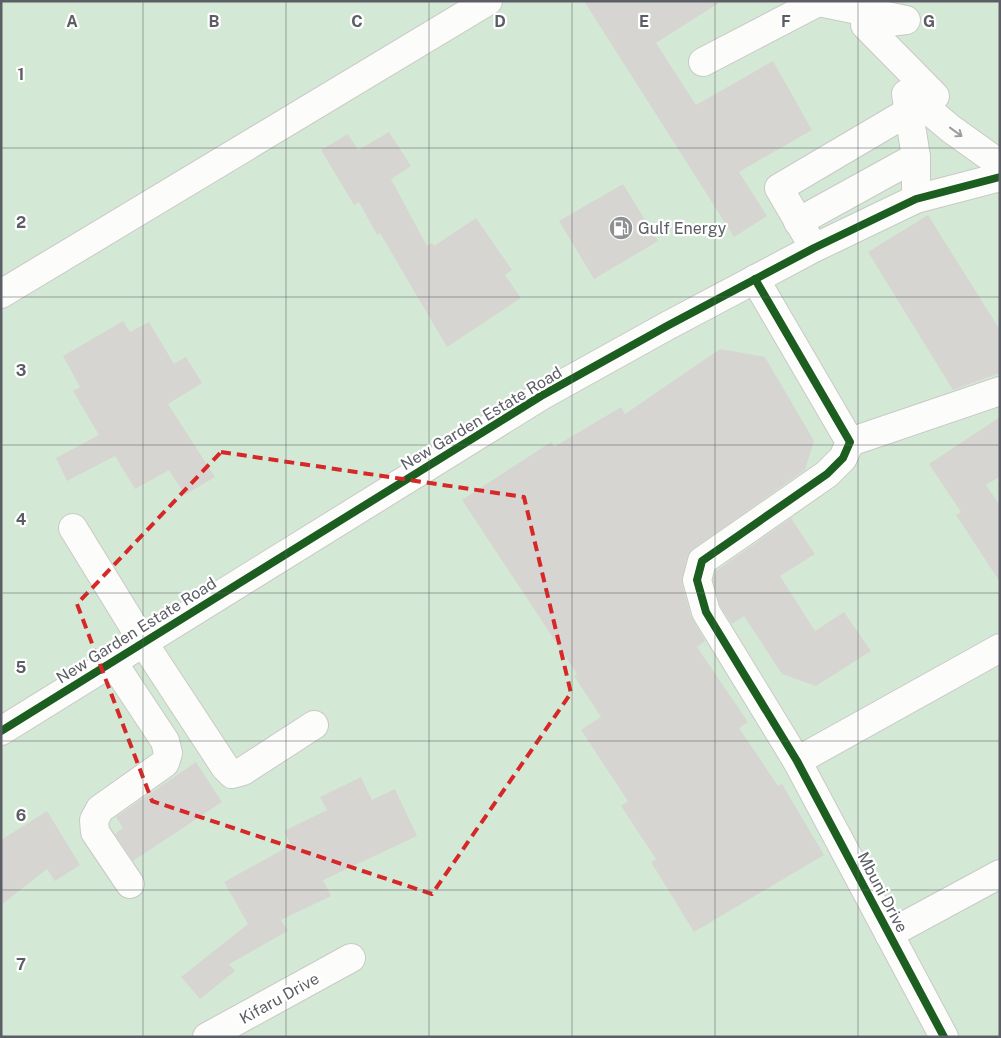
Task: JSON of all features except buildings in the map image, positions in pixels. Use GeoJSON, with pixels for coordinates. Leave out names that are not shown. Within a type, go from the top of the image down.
{"type":"FeatureCollection","features":[{"type":"Feature","properties":{"kind":"street"},"geometry":{"type":"LineString","coordinates":[[1,294],[488,1]]}},
{"type":"Feature","properties":{"kind":"street"},"geometry":{"type":"LineString","coordinates":[[819,2],[912,102],[1000,164]]}},
{"type":"Feature","properties":{"kind":"street"},"geometry":{"type":"LineString","coordinates":[[702,62],[819,2],[906,20],[865,25],[935,96],[912,102],[778,188],[814,248]]}},
{"type":"Feature","properties":{"kind":"street"},"geometry":{"type":"LineString","coordinates":[[912,102],[916,157],[916,199]]}},
{"type":"Feature","properties":{"kind":"street"},"geometry":{"type":"LineString","coordinates":[[798,222],[916,157]]}},
{"type":"Feature","properties":{"kind":"street","name":"New Garden Estate Road"},"geometry":{"type":"LineString","coordinates":[[1,731],[540,396],[814,248],[916,199],[1000,178]]}},
{"type":"Feature","properties":{"kind":"street"},"geometry":{"type":"LineString","coordinates":[[756,279],[850,442],[1000,391]]}},
{"type":"Feature","properties":{"kind":"street","name":"Mbuni Drive"},"geometry":{"type":"LineString","coordinates":[[850,442],[843,458],[827,474],[702,561],[697,580],[706,612],[797,760],[944,1037]]}},
{"type":"Feature","properties":{"kind":"street"},"geometry":{"type":"LineString","coordinates":[[73,528],[143,642],[225,767],[232,774],[243,771],[314,725]]}},
{"type":"Feature","properties":{"kind":"street"},"geometry":{"type":"LineString","coordinates":[[797,760],[1000,648]]}},
{"type":"Feature","properties":{"kind":"street"},"geometry":{"type":"LineString","coordinates":[[112,661],[165,741],[168,753],[165,763],[100,809],[94,820],[95,832],[130,884]]}},
{"type":"Feature","properties":{"kind":"street"},"geometry":{"type":"LineString","coordinates":[[889,934],[1000,874]]}},
{"type":"Feature","properties":{"kind":"street","name":"Kifaru Drive"},"geometry":{"type":"LineString","coordinates":[[207,1037],[351,958]]}},
{"type":"Feature","properties":{"kind":"highlighted area"},"geometry":{"type":"Polygon","coordinates":[[[221,452],[524,497],[571,693],[432,894],[152,801],[77,604],[221,452]]]}},
{"type":"Feature","properties":{"kind":"green space"},"geometry":{"type":"Polygon","coordinates":[[[1,1],[1000,1],[1000,1037],[1,1037],[1,1]]]}},
{"type":"Feature","properties":{"kind":"cycle path"},"geometry":{"type":"LineString","coordinates":[[1,731],[541,396],[667,326],[814,248],[916,199],[1000,177]]}},
{"type":"Feature","properties":{"kind":"cycle path"},"geometry":{"type":"LineString","coordinates":[[755,279],[850,442],[843,458],[827,474],[702,561],[697,580],[706,612],[797,761],[944,1037]]}},
{"type":"Feature","properties":{"kind":"place","name":"Gulf Energy"},"geometry":{"type":"Point","coordinates":[621,228]}}]}
